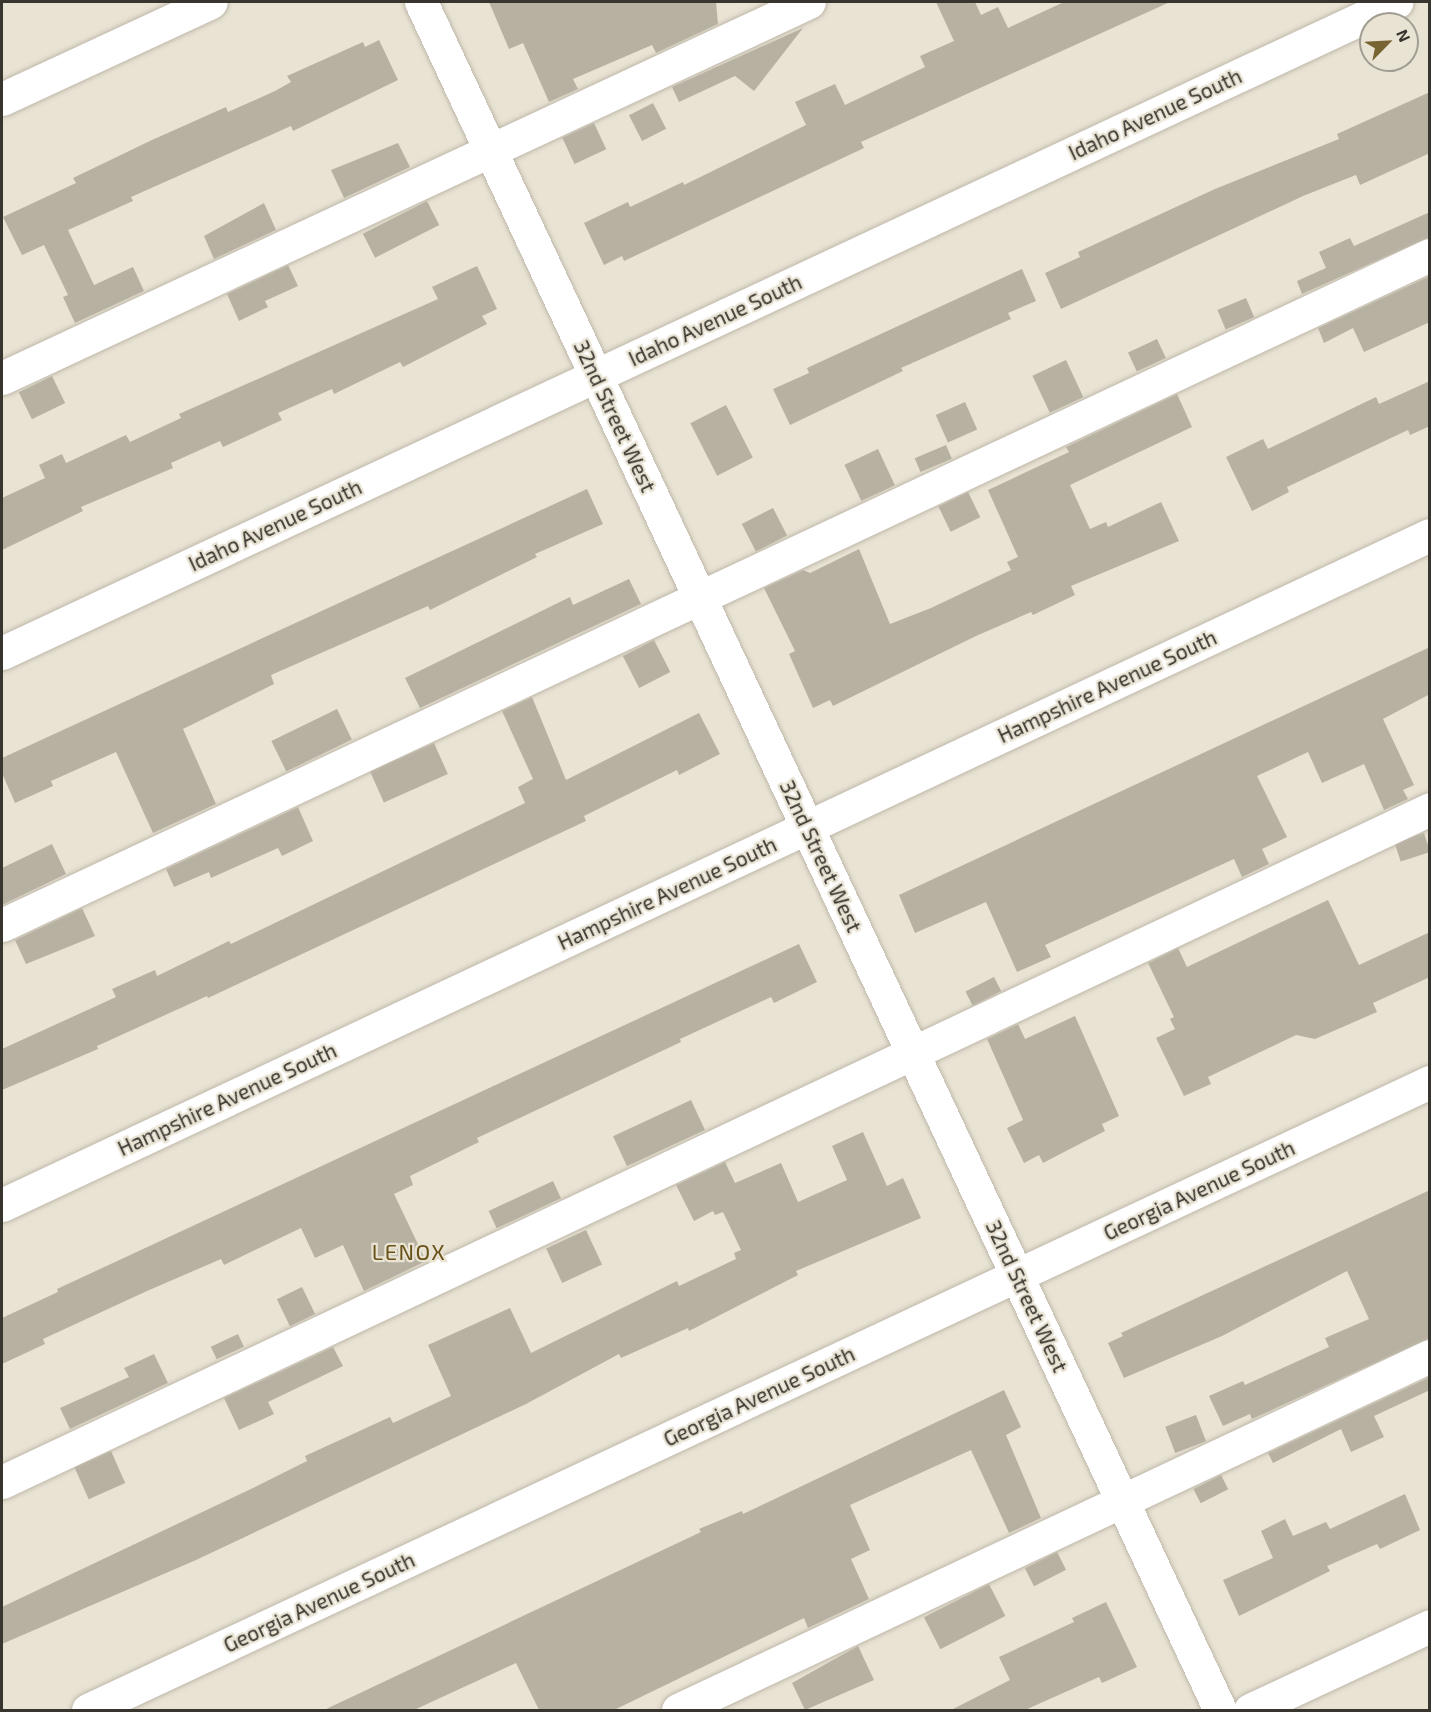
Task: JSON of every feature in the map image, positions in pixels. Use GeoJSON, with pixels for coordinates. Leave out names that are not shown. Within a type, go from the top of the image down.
{"type":"FeatureCollection","features":[{"type":"Feature","properties":{"kind":"street"},"geometry":{"type":"LineString","coordinates":[[2,99],[211,2]]}},
{"type":"Feature","properties":{"kind":"street","name":"32nd Street West"},"geometry":{"type":"LineString","coordinates":[[421,2],[1220,1710]]}},
{"type":"Feature","properties":{"kind":"street"},"geometry":{"type":"LineString","coordinates":[[2,378],[490,148],[809,2]]}},
{"type":"Feature","properties":{"kind":"street","name":"Idaho Avenue South"},"geometry":{"type":"LineString","coordinates":[[2,653],[1396,2]]}},
{"type":"Feature","properties":{"kind":"street"},"geometry":{"type":"LineString","coordinates":[[2,925],[1430,255]]}},
{"type":"Feature","properties":{"kind":"street","name":"Hampshire Avenue South"},"geometry":{"type":"LineString","coordinates":[[2,1205],[1430,535]]}},
{"type":"Feature","properties":{"kind":"street"},"geometry":{"type":"LineString","coordinates":[[2,1482],[1430,809]]}},
{"type":"Feature","properties":{"kind":"street","name":"Georgia Avenue South"},"geometry":{"type":"LineString","coordinates":[[88,1710],[1430,1082]]}},
{"type":"Feature","properties":{"kind":"street"},"geometry":{"type":"LineString","coordinates":[[678,1710],[1430,1356]]}},
{"type":"Feature","properties":{"kind":"street"},"geometry":{"type":"LineString","coordinates":[[1250,1710],[1430,1626]]}},
{"type":"Feature","properties":{"kind":"building"},"geometry":{"type":"Polygon","coordinates":[[[489,2],[716,2],[718,24],[656,53],[652,45],[573,79],[578,89],[549,102],[523,43],[509,49],[489,2]]]}},
{"type":"Feature","properties":{"kind":"building"},"geometry":{"type":"Polygon","coordinates":[[[936,2],[975,2],[981,15],[998,7],[1008,28],[1064,2],[1170,2],[861,142],[864,148],[624,261],[622,256],[604,265],[584,223],[628,202],[630,207],[683,182],[684,185],[806,125],[795,102],[835,84],[845,105],[925,67],[920,56],[954,41],[936,2]]]}},
{"type":"Feature","properties":{"kind":"building"},"geometry":{"type":"Polygon","coordinates":[[[803,28],[754,91],[735,76],[679,102],[672,87],[803,28]]]}},
{"type":"Feature","properties":{"kind":"building"},"geometry":{"type":"Polygon","coordinates":[[[379,40],[398,80],[293,131],[291,126],[131,197],[133,201],[68,230],[94,285],[133,267],[144,291],[75,323],[63,297],[68,295],[44,245],[22,255],[3,217],[76,183],[73,178],[152,140],[226,107],[228,112],[275,91],[291,82],[287,76],[363,42],[365,47],[379,40]]]}},
{"type":"Feature","properties":{"kind":"building"},"geometry":{"type":"Polygon","coordinates":[[[1430,92],[1430,153],[1360,185],[1356,175],[1303,196],[1061,309],[1045,273],[1080,257],[1078,252],[1215,189],[1339,139],[1337,134],[1430,92]]]}},
{"type":"Feature","properties":{"kind":"building"},"geometry":{"type":"Polygon","coordinates":[[[653,103],[666,129],[642,141],[629,115],[653,103]]]}},
{"type":"Feature","properties":{"kind":"building"},"geometry":{"type":"Polygon","coordinates":[[[594,123],[606,149],[575,164],[562,138],[594,123]]]}},
{"type":"Feature","properties":{"kind":"building"},"geometry":{"type":"Polygon","coordinates":[[[398,143],[410,167],[344,198],[331,170],[398,143]]]}},
{"type":"Feature","properties":{"kind":"building"},"geometry":{"type":"Polygon","coordinates":[[[427,201],[439,225],[375,258],[363,234],[427,201]]]}},
{"type":"Feature","properties":{"kind":"building"},"geometry":{"type":"Polygon","coordinates":[[[264,203],[276,230],[214,259],[204,236],[264,203]]]}},
{"type":"Feature","properties":{"kind":"building"},"geometry":{"type":"Polygon","coordinates":[[[1430,212],[1430,237],[1302,294],[1297,281],[1326,268],[1319,252],[1350,238],[1354,246],[1430,212]]]}},
{"type":"Feature","properties":{"kind":"building"},"geometry":{"type":"Polygon","coordinates":[[[288,265],[298,286],[265,301],[268,307],[239,321],[227,294],[288,265]]]}},
{"type":"Feature","properties":{"kind":"building"},"geometry":{"type":"Polygon","coordinates":[[[477,266],[497,309],[482,316],[487,324],[403,367],[400,362],[334,394],[332,389],[278,413],[282,420],[223,447],[220,441],[171,463],[173,468],[81,507],[83,511],[2,550],[2,498],[45,478],[39,465],[62,454],[66,463],[126,435],[130,442],[181,418],[179,414],[438,299],[432,287],[477,266]]]}},
{"type":"Feature","properties":{"kind":"building"},"geometry":{"type":"Polygon","coordinates":[[[1022,269],[1036,301],[1008,313],[1011,319],[901,368],[903,371],[790,425],[773,389],[809,373],[807,368],[1022,269]]]}},
{"type":"Feature","properties":{"kind":"building"},"geometry":{"type":"Polygon","coordinates":[[[1430,276],[1430,322],[1364,352],[1353,328],[1324,343],[1318,328],[1430,276]]]}},
{"type":"Feature","properties":{"kind":"building"},"geometry":{"type":"Polygon","coordinates":[[[1246,298],[1254,317],[1226,329],[1217,310],[1246,298]]]}},
{"type":"Feature","properties":{"kind":"building"},"geometry":{"type":"Polygon","coordinates":[[[1157,339],[1166,358],[1137,372],[1128,353],[1157,339]]]}},
{"type":"Feature","properties":{"kind":"building"},"geometry":{"type":"Polygon","coordinates":[[[1066,360],[1083,397],[1050,413],[1032,376],[1066,360]]]}},
{"type":"Feature","properties":{"kind":"building"},"geometry":{"type":"Polygon","coordinates":[[[52,376],[65,403],[32,419],[19,392],[52,376]]]}},
{"type":"Feature","properties":{"kind":"building"},"geometry":{"type":"Polygon","coordinates":[[[1430,381],[1430,426],[1410,435],[1408,430],[1287,487],[1289,492],[1252,511],[1226,457],[1263,439],[1268,449],[1376,397],[1379,404],[1430,381]]]}},
{"type":"Feature","properties":{"kind":"building"},"geometry":{"type":"Polygon","coordinates":[[[1177,394],[1192,427],[1070,485],[1090,529],[1106,522],[1108,527],[1161,502],[1179,541],[1071,586],[1075,595],[1033,615],[1031,612],[976,636],[833,706],[830,700],[813,708],[789,654],[795,651],[764,588],[803,570],[810,573],[859,549],[890,624],[931,608],[1011,570],[1007,562],[1018,557],[988,490],[1069,452],[1066,447],[1177,394]]]}},
{"type":"Feature","properties":{"kind":"building"},"geometry":{"type":"Polygon","coordinates":[[[965,402],[977,429],[948,442],[936,415],[965,402]]]}},
{"type":"Feature","properties":{"kind":"building"},"geometry":{"type":"Polygon","coordinates":[[[726,405],[753,458],[717,476],[690,423],[726,405]]]}},
{"type":"Feature","properties":{"kind":"building"},"geometry":{"type":"Polygon","coordinates":[[[946,445],[952,459],[921,472],[915,458],[946,445]]]}},
{"type":"Feature","properties":{"kind":"building"},"geometry":{"type":"Polygon","coordinates":[[[878,449],[895,485],[861,501],[844,465],[878,449]]]}},
{"type":"Feature","properties":{"kind":"building"},"geometry":{"type":"Polygon","coordinates":[[[587,489],[603,524],[535,554],[537,557],[430,610],[428,606],[271,675],[274,684],[183,729],[216,804],[153,833],[116,752],[51,781],[53,786],[15,803],[2,773],[2,758],[587,489]]]}},
{"type":"Feature","properties":{"kind":"building"},"geometry":{"type":"Polygon","coordinates":[[[968,492],[980,517],[951,532],[938,506],[968,492]]]}},
{"type":"Feature","properties":{"kind":"building"},"geometry":{"type":"Polygon","coordinates":[[[773,508],[787,536],[756,552],[742,524],[773,508]]]}},
{"type":"Feature","properties":{"kind":"building"},"geometry":{"type":"Polygon","coordinates":[[[629,579],[641,604],[420,708],[405,678],[570,597],[573,605],[629,579]]]}},
{"type":"Feature","properties":{"kind":"building"},"geometry":{"type":"Polygon","coordinates":[[[654,640],[670,672],[639,688],[623,656],[654,640]]]}},
{"type":"Feature","properties":{"kind":"building"},"geometry":{"type":"Polygon","coordinates":[[[1430,647],[1430,694],[1383,719],[1414,785],[1403,790],[1408,799],[1384,810],[1364,764],[1322,783],[1308,752],[1257,776],[1287,837],[1262,849],[1269,864],[1242,877],[1234,859],[1045,945],[1051,957],[1017,972],[986,902],[915,933],[899,895],[1430,647]]]}},
{"type":"Feature","properties":{"kind":"building"},"geometry":{"type":"Polygon","coordinates":[[[532,697],[566,780],[699,713],[720,754],[679,775],[677,770],[584,816],[586,821],[208,998],[207,996],[97,1046],[98,1049],[2,1090],[2,1049],[116,997],[112,989],[155,970],[157,976],[229,941],[231,944],[525,803],[518,787],[533,779],[502,711],[532,697]]]}},
{"type":"Feature","properties":{"kind":"building"},"geometry":{"type":"Polygon","coordinates":[[[337,709],[352,740],[286,772],[271,741],[337,709]]]}},
{"type":"Feature","properties":{"kind":"building"},"geometry":{"type":"Polygon","coordinates":[[[434,743],[448,774],[384,803],[370,771],[434,743]]]}},
{"type":"Feature","properties":{"kind":"building"},"geometry":{"type":"Polygon","coordinates":[[[298,807],[313,841],[282,856],[278,848],[211,878],[209,872],[174,887],[166,869],[298,807]]]}},
{"type":"Feature","properties":{"kind":"building"},"geometry":{"type":"Polygon","coordinates":[[[1424,833],[1430,852],[1401,862],[1395,843],[1424,833]]]}},
{"type":"Feature","properties":{"kind":"building"},"geometry":{"type":"Polygon","coordinates":[[[52,844],[66,874],[2,905],[2,868],[52,844]]]}},
{"type":"Feature","properties":{"kind":"building"},"geometry":{"type":"Polygon","coordinates":[[[1328,900],[1359,965],[1430,932],[1430,977],[1373,1003],[1377,1012],[1315,1039],[1296,1035],[1208,1077],[1211,1084],[1184,1096],[1156,1038],[1175,1029],[1170,1019],[1174,1017],[1148,963],[1178,948],[1187,967],[1328,900]]]}},
{"type":"Feature","properties":{"kind":"building"},"geometry":{"type":"Polygon","coordinates":[[[82,908],[95,936],[26,964],[15,940],[82,908]]]}},
{"type":"Feature","properties":{"kind":"building"},"geometry":{"type":"Polygon","coordinates":[[[799,944],[817,982],[774,1003],[771,997],[680,1039],[681,1042],[477,1138],[479,1142],[410,1176],[413,1185],[394,1194],[426,1261],[364,1291],[343,1245],[315,1258],[301,1228],[224,1265],[221,1259],[147,1291],[43,1339],[45,1344],[2,1364],[2,1318],[58,1292],[57,1289],[799,944]]]}},
{"type":"Feature","properties":{"kind":"building"},"geometry":{"type":"Polygon","coordinates":[[[994,977],[1001,991],[973,1006],[965,992],[994,977]]]}},
{"type":"Feature","properties":{"kind":"building"},"geometry":{"type":"Polygon","coordinates":[[[1075,1016],[1119,1116],[1102,1124],[1105,1131],[1043,1163],[1039,1155],[1024,1163],[1007,1128],[1023,1120],[987,1039],[1018,1024],[1025,1039],[1075,1016]]]}},
{"type":"Feature","properties":{"kind":"building"},"geometry":{"type":"Polygon","coordinates":[[[691,1100],[705,1130],[627,1166],[613,1136],[691,1100]]]}},
{"type":"Feature","properties":{"kind":"building"},"geometry":{"type":"Polygon","coordinates":[[[863,1132],[887,1186],[903,1178],[921,1218],[796,1271],[798,1275],[689,1331],[688,1328],[621,1358],[619,1354],[526,1404],[196,1560],[2,1644],[2,1607],[253,1488],[307,1461],[305,1456],[390,1417],[393,1423],[451,1396],[428,1345],[510,1308],[531,1353],[677,1281],[679,1286],[736,1259],[734,1253],[741,1250],[723,1212],[715,1215],[713,1211],[694,1221],[676,1185],[725,1162],[735,1183],[781,1163],[798,1202],[847,1180],[832,1146],[863,1132]]]}},
{"type":"Feature","properties":{"kind":"building"},"geometry":{"type":"Polygon","coordinates":[[[553,1181],[561,1198],[497,1228],[489,1211],[553,1181]]]}},
{"type":"Feature","properties":{"kind":"building"},"geometry":{"type":"Polygon","coordinates":[[[1430,1190],[1430,1338],[1252,1419],[1250,1414],[1223,1426],[1209,1396],[1243,1381],[1245,1385],[1329,1347],[1325,1338],[1369,1319],[1347,1271],[1222,1336],[1124,1378],[1108,1343],[1123,1336],[1121,1333],[1430,1190]]]}},
{"type":"Feature","properties":{"kind":"building"},"geometry":{"type":"Polygon","coordinates":[[[586,1230],[602,1264],[562,1283],[546,1249],[586,1230]]]}},
{"type":"Feature","properties":{"kind":"building"},"geometry":{"type":"Polygon","coordinates":[[[302,1287],[315,1314],[290,1326],[277,1299],[302,1287]]]}},
{"type":"Feature","properties":{"kind":"building"},"geometry":{"type":"Polygon","coordinates":[[[238,1334],[244,1347],[217,1359],[211,1347],[238,1334]]]}},
{"type":"Feature","properties":{"kind":"building"},"geometry":{"type":"Polygon","coordinates":[[[333,1347],[343,1366],[268,1402],[274,1414],[239,1430],[224,1398],[333,1347]]]}},
{"type":"Feature","properties":{"kind":"building"},"geometry":{"type":"Polygon","coordinates":[[[154,1354],[168,1383],[70,1429],[60,1408],[129,1377],[124,1368],[154,1354]]]}},
{"type":"Feature","properties":{"kind":"building"},"geometry":{"type":"Polygon","coordinates":[[[1430,1377],[1430,1390],[1374,1416],[1384,1437],[1351,1452],[1341,1429],[1273,1463],[1268,1453],[1430,1377]]]}},
{"type":"Feature","properties":{"kind":"building"},"geometry":{"type":"Polygon","coordinates":[[[1004,1390],[1021,1427],[1006,1435],[1041,1518],[1009,1533],[971,1450],[850,1505],[870,1550],[851,1559],[869,1599],[808,1628],[804,1618],[614,1710],[539,1710],[516,1663],[414,1710],[324,1710],[701,1532],[699,1529],[742,1511],[743,1514],[1004,1390]]]}},
{"type":"Feature","properties":{"kind":"building"},"geometry":{"type":"Polygon","coordinates":[[[1196,1415],[1206,1441],[1175,1453],[1165,1427],[1196,1415]]]}},
{"type":"Feature","properties":{"kind":"building"},"geometry":{"type":"Polygon","coordinates":[[[111,1451],[125,1483],[89,1499],[74,1467],[111,1451]]]}},
{"type":"Feature","properties":{"kind":"building"},"geometry":{"type":"Polygon","coordinates":[[[1221,1475],[1228,1489],[1201,1503],[1193,1489],[1221,1475]]]}},
{"type":"Feature","properties":{"kind":"building"},"geometry":{"type":"Polygon","coordinates":[[[1405,1494],[1420,1530],[1380,1549],[1377,1544],[1327,1566],[1330,1571],[1239,1616],[1223,1580],[1273,1558],[1261,1531],[1285,1519],[1293,1536],[1326,1522],[1330,1529],[1405,1494]]]}},
{"type":"Feature","properties":{"kind":"building"},"geometry":{"type":"Polygon","coordinates":[[[1057,1552],[1066,1570],[1034,1586],[1025,1568],[1057,1552]]]}},
{"type":"Feature","properties":{"kind":"building"},"geometry":{"type":"Polygon","coordinates":[[[989,1584],[1005,1616],[940,1649],[924,1617],[989,1584]]]}},
{"type":"Feature","properties":{"kind":"building"},"geometry":{"type":"Polygon","coordinates":[[[1106,1602],[1137,1667],[1102,1683],[1099,1677],[1025,1710],[951,1710],[1010,1680],[999,1657],[1074,1622],[1072,1618],[1106,1602]]]}},
{"type":"Feature","properties":{"kind":"building"},"geometry":{"type":"Polygon","coordinates":[[[858,1646],[874,1680],[805,1710],[792,1683],[858,1646]]]}},
{"type":"Feature","properties":{"kind":"district","name":"LENOX"},"geometry":{"type":"Point","coordinates":[409,1252]}}]}
